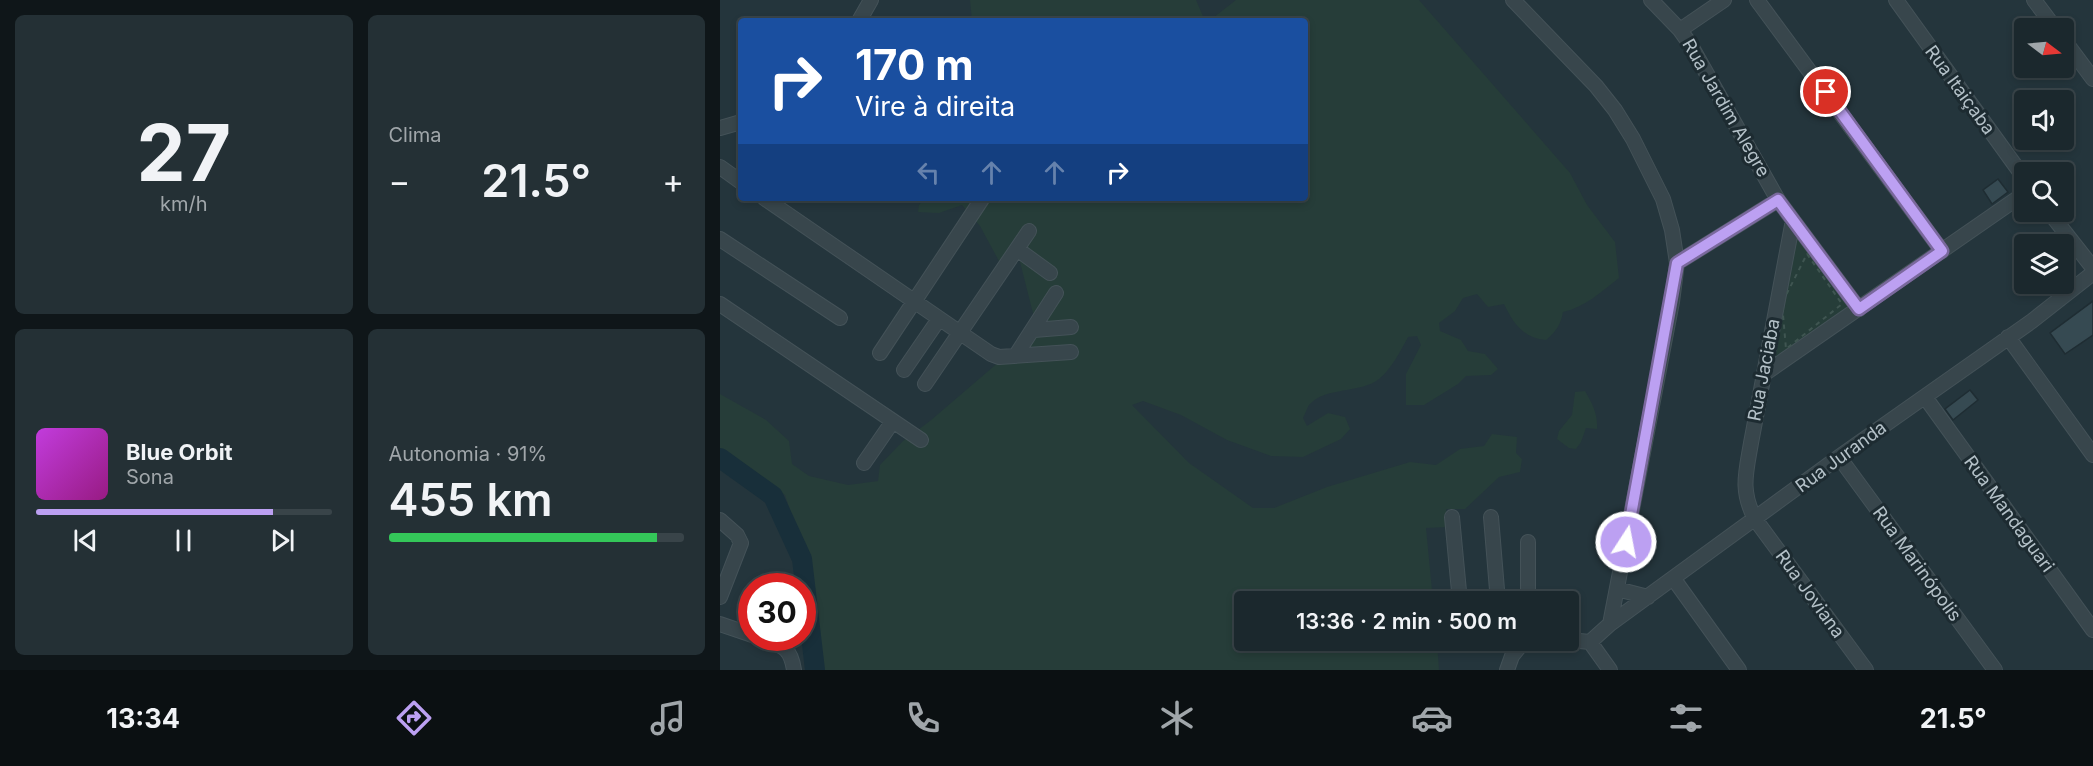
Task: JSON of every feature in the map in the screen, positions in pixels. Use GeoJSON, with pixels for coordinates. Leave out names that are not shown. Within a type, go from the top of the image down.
{"type":"FeatureCollection","features":[{"type":"Feature","properties":{"kind":"street"},"geometry":{"type":"LineString","coordinates":[[861,18],[871,0]]}},
{"type":"Feature","properties":{"kind":"street"},"geometry":{"type":"LineString","coordinates":[[1513,0],[1596,86],[1624,123],[1663,199],[1672,230],[1677,263],[1610,624]]}},
{"type":"Feature","properties":{"kind":"street","name":"Rua Jardim Alegre"},"geometry":{"type":"LineString","coordinates":[[1651,0],[1680,30],[1704,67],[1778,200],[1859,309]]}},
{"type":"Feature","properties":{"kind":"street"},"geometry":{"type":"LineString","coordinates":[[1680,30],[1724,0]]}},
{"type":"Feature","properties":{"kind":"street"},"geometry":{"type":"LineString","coordinates":[[1757,0],[1942,251]]}},
{"type":"Feature","properties":{"kind":"street","name":"Rua Itaiçaba"},"geometry":{"type":"LineString","coordinates":[[1896,0],[2014,164]]}},
{"type":"Feature","properties":{"kind":"street"},"geometry":{"type":"LineString","coordinates":[[2034,0],[2048,18]]}},
{"type":"Feature","properties":{"kind":"street"},"geometry":{"type":"LineString","coordinates":[[2074,53],[2093,79]]}},
{"type":"Feature","properties":{"kind":"street"},"geometry":{"type":"LineString","coordinates":[[720,128],[738,123]]}},
{"type":"Feature","properties":{"kind":"street"},"geometry":{"type":"LineString","coordinates":[[720,167],[738,180]]}},
{"type":"Feature","properties":{"kind":"street"},"geometry":{"type":"LineString","coordinates":[[1677,263],[1778,200]]}},
{"type":"Feature","properties":{"kind":"street"},"geometry":{"type":"LineString","coordinates":[[768,201],[991,354],[999,357],[1071,352]]}},
{"type":"Feature","properties":{"kind":"street"},"geometry":{"type":"LineString","coordinates":[[880,353],[981,201]]}},
{"type":"Feature","properties":{"kind":"street"},"geometry":{"type":"LineString","coordinates":[[1764,374],[2014,201]]}},
{"type":"Feature","properties":{"kind":"street","name":"Rua Jaciaba"},"geometry":{"type":"LineString","coordinates":[[1755,519],[1745,494],[1745,477],[1793,220]]}},
{"type":"Feature","properties":{"kind":"street"},"geometry":{"type":"LineString","coordinates":[[2057,222],[2093,268]]}},
{"type":"Feature","properties":{"kind":"street"},"geometry":{"type":"LineString","coordinates":[[925,384],[1029,231]]}},
{"type":"Feature","properties":{"kind":"street"},"geometry":{"type":"LineString","coordinates":[[720,239],[840,318]]}},
{"type":"Feature","properties":{"kind":"street"},"geometry":{"type":"LineString","coordinates":[[1017,249],[1050,273]]}},
{"type":"Feature","properties":{"kind":"street","name":"Rua Juranda"},"geometry":{"type":"LineString","coordinates":[[1590,642],[1610,624],[2008,337],[2093,273]]}},
{"type":"Feature","properties":{"kind":"street"},"geometry":{"type":"LineString","coordinates":[[1016,355],[1056,293]]}},
{"type":"Feature","properties":{"kind":"street"},"geometry":{"type":"LineString","coordinates":[[720,304],[921,440]]}},
{"type":"Feature","properties":{"kind":"street"},"geometry":{"type":"LineString","coordinates":[[904,370],[939,319]]}},
{"type":"Feature","properties":{"kind":"street"},"geometry":{"type":"LineString","coordinates":[[1034,330],[1071,327]]}},
{"type":"Feature","properties":{"kind":"street"},"geometry":{"type":"LineString","coordinates":[[2008,337],[2093,454]]}},
{"type":"Feature","properties":{"kind":"street","name":"Rua Mandaguari"},"geometry":{"type":"LineString","coordinates":[[1925,397],[2093,630]]}},
{"type":"Feature","properties":{"kind":"street"},"geometry":{"type":"LineString","coordinates":[[864,463],[893,421]]}},
{"type":"Feature","properties":{"kind":"street","name":"Rua Marinópolis"},"geometry":{"type":"LineString","coordinates":[[1839,457],[1995,670]]}},
{"type":"Feature","properties":{"kind":"street"},"geometry":{"type":"LineString","coordinates":[[1452,517],[1459,591]]}},
{"type":"Feature","properties":{"kind":"street"},"geometry":{"type":"LineString","coordinates":[[1491,517],[1497,591]]}},
{"type":"Feature","properties":{"kind":"street","name":"Rua Joviana"},"geometry":{"type":"LineString","coordinates":[[1755,519],[1866,670]]}},
{"type":"Feature","properties":{"kind":"street"},"geometry":{"type":"LineString","coordinates":[[720,520],[737,535],[741,543],[720,597]]}},
{"type":"Feature","properties":{"kind":"street"},"geometry":{"type":"LineString","coordinates":[[1528,542],[1528,591]]}},
{"type":"Feature","properties":{"kind":"street"},"geometry":{"type":"LineString","coordinates":[[1673,578],[1740,670]]}},
{"type":"Feature","properties":{"kind":"street"},"geometry":{"type":"LineString","coordinates":[[1617,588],[1648,597]]}},
{"type":"Feature","properties":{"kind":"street"},"geometry":{"type":"LineString","coordinates":[[720,624],[738,630]]}},
{"type":"Feature","properties":{"kind":"street"},"geometry":{"type":"LineString","coordinates":[[1579,641],[1590,642],[1610,670]]}},
{"type":"Feature","properties":{"kind":"street"},"geometry":{"type":"LineString","coordinates":[[788,651],[794,670]]}},
{"type":"Feature","properties":{"kind":"street"},"geometry":{"type":"LineString","coordinates":[[1508,670],[1516,651]]}},
{"type":"Feature","properties":{"kind":"path"},"geometry":{"type":"LineString","coordinates":[[1807,254],[1842,303],[1786,349],[1782,303],[1807,254]]}},
{"type":"Feature","properties":{"kind":"green space"},"geometry":{"type":"Polygon","coordinates":[[[970,0],[1196,0],[1204,18],[972,18],[970,0]]]}},
{"type":"Feature","properties":{"kind":"green space"},"geometry":{"type":"Polygon","coordinates":[[[1236,0],[1419,0],[1570,173],[1587,205],[1615,242],[1619,278],[1586,303],[1563,312],[1558,328],[1546,340],[1525,333],[1511,317],[1504,304],[1488,307],[1477,294],[1463,298],[1455,311],[1439,323],[1440,331],[1461,340],[1468,351],[1485,354],[1498,369],[1491,375],[1466,376],[1458,384],[1424,405],[1406,405],[1406,374],[1421,345],[1417,336],[1408,337],[1392,365],[1379,379],[1362,387],[1324,395],[1309,405],[1303,418],[1307,426],[1328,413],[1345,417],[1350,429],[1341,439],[1303,457],[1271,456],[1227,440],[1181,415],[1143,401],[1132,405],[1189,463],[1253,508],[1274,508],[1327,487],[1410,462],[1436,465],[1460,449],[1484,446],[1492,434],[1517,437],[1516,453],[1522,459],[1520,472],[1499,477],[1465,509],[1446,509],[1448,527],[1426,528],[1432,591],[1234,591],[1234,651],[1438,651],[1439,670],[823,670],[816,623],[816,573],[808,573],[803,549],[785,495],[744,464],[720,451],[720,394],[766,420],[789,441],[792,464],[809,476],[848,485],[878,481],[880,465],[903,441],[1007,355],[1038,333],[1019,258],[1000,263],[980,226],[962,205],[939,213],[918,212],[922,201],[1308,201],[1308,18],[1213,18],[1236,0]]]}},
{"type":"Feature","properties":{"kind":"green space"},"geometry":{"type":"Polygon","coordinates":[[[1793,221],[1857,308],[1765,375],[1793,221]]]}},
{"type":"Feature","properties":{"kind":"green space"},"geometry":{"type":"Polygon","coordinates":[[[1585,391],[1592,404],[1597,429],[1586,428],[1576,449],[1569,448],[1557,439],[1559,431],[1572,415],[1575,392],[1585,391]]]}},
{"type":"Feature","properties":{"kind":"building"},"geometry":{"type":"Polygon","coordinates":[[[1998,179],[2008,192],[1992,204],[1983,190],[1998,179]]]}},
{"type":"Feature","properties":{"kind":"building"},"geometry":{"type":"Polygon","coordinates":[[[2093,301],[2093,335],[2065,354],[2050,333],[2093,301]]]}},
{"type":"Feature","properties":{"kind":"building"},"geometry":{"type":"Polygon","coordinates":[[[1970,390],[1978,400],[1953,420],[1945,409],[1970,390]]]}},
{"type":"Feature","properties":{"kind":"waterway"},"geometry":{"type":"LineString","coordinates":[[720,458],[773,496],[802,559],[815,670]]}},
{"type":"Feature","properties":{"kind":"route"},"geometry":{"type":"LineString","coordinates":[[1626,542],[1672,302],[1677,263],[1778,200],[1859,309],[1942,251],[1826,92]]}}]}
